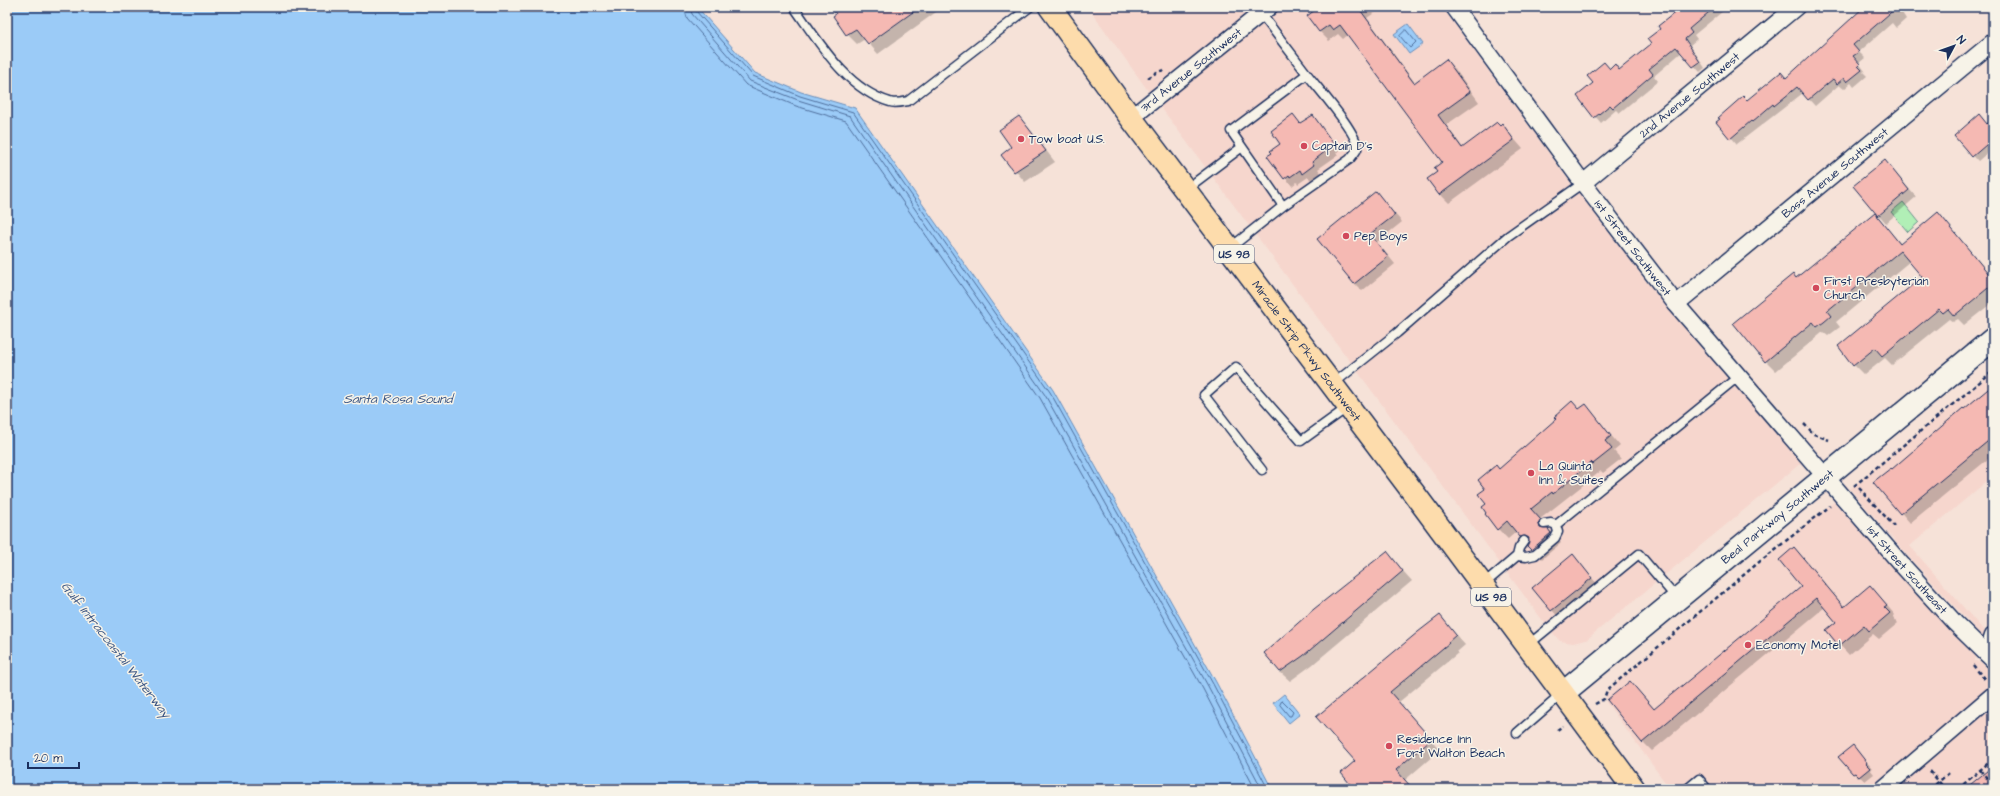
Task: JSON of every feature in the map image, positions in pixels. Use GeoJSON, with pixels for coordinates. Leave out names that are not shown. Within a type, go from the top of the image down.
{"type":"FeatureCollection","features":[{"type":"Feature","properties":{"kind":"highway","name":"Miracle Strip Pkwy Southwest"},"geometry":{"type":"LineString","coordinates":[[1050,7],[1131,118],[1527,645],[1562,694]]}},
{"type":"Feature","properties":{"kind":"highway","name":"US 98"},"geometry":{"type":"LineString","coordinates":[[1562,694],[1634,789]]}},
{"type":"Feature","properties":{"kind":"main road","name":"Beal Parkway Southwest"},"geometry":{"type":"LineString","coordinates":[[1562,694],[1993,339]]}},
{"type":"Feature","properties":{"kind":"street","name":"1st Street Southwest"},"geometry":{"type":"LineString","coordinates":[[1454,7],[1583,183],[1676,304],[1826,477]]}},
{"type":"Feature","properties":{"kind":"street","name":"2nd Avenue Southwest"},"geometry":{"type":"LineString","coordinates":[[1583,183],[1796,7]]}},
{"type":"Feature","properties":{"kind":"street","name":"3rd Avenue Southwest"},"geometry":{"type":"LineString","coordinates":[[1131,118],[1262,9]]}},
{"type":"Feature","properties":{"kind":"street","name":"Bass Avenue Southwest"},"geometry":{"type":"LineString","coordinates":[[1676,304],[1993,42]]}},
{"type":"Feature","properties":{"kind":"street","name":"1st Street Southeast"},"geometry":{"type":"LineString","coordinates":[[1826,477],[1955,623],[1990,657]]}},
{"type":"Feature","properties":{"kind":"street"},"geometry":{"type":"LineString","coordinates":[[1990,657],[1993,636]]}},
{"type":"Feature","properties":{"kind":"street"},"geometry":{"type":"LineString","coordinates":[[1883,789],[1993,695]]}},
{"type":"Feature","properties":{"kind":"lane"},"geometry":{"type":"LineString","coordinates":[[794,7],[838,69],[868,91],[891,103],[908,101],[1030,7]]}},
{"type":"Feature","properties":{"kind":"lane"},"geometry":{"type":"LineString","coordinates":[[1230,249],[1283,206],[1350,159],[1357,148],[1356,138],[1307,74],[1262,9]]}},
{"type":"Feature","properties":{"kind":"lane"},"geometry":{"type":"LineString","coordinates":[[1283,206],[1231,131],[1307,74]]}},
{"type":"Feature","properties":{"kind":"lane"},"geometry":{"type":"LineString","coordinates":[[1185,190],[1242,147]]}},
{"type":"Feature","properties":{"kind":"lane"},"geometry":{"type":"LineString","coordinates":[[1332,385],[1397,333],[1508,236],[1583,183]]}},
{"type":"Feature","properties":{"kind":"lane"},"geometry":{"type":"LineString","coordinates":[[1262,470],[1204,395],[1236,367],[1301,441],[1348,407]]}},
{"type":"Feature","properties":{"kind":"lane"},"geometry":{"type":"LineString","coordinates":[[1556,525],[1738,376]]}},
{"type":"Feature","properties":{"kind":"lane"},"geometry":{"type":"LineString","coordinates":[[1544,524],[1551,523],[1556,525]]}},
{"type":"Feature","properties":{"kind":"lane"},"geometry":{"type":"LineString","coordinates":[[1517,556],[1535,556],[1555,538],[1558,532],[1556,525]]}},
{"type":"Feature","properties":{"kind":"lane"},"geometry":{"type":"LineString","coordinates":[[1482,585],[1517,556],[1518,548],[1524,541]]}},
{"type":"Feature","properties":{"kind":"lane"},"geometry":{"type":"LineString","coordinates":[[1527,645],[1639,554],[1676,600]]}},
{"type":"Feature","properties":{"kind":"lane"},"geometry":{"type":"LineString","coordinates":[[1517,734],[1562,694]]}},
{"type":"Feature","properties":{"kind":"lane"},"geometry":{"type":"LineString","coordinates":[[1687,789],[1699,779],[1707,789]]}},
{"type":"Feature","properties":{"kind":"path"},"geometry":{"type":"LineString","coordinates":[[1556,730],[1604,699],[1607,690],[1758,563],[1842,496],[1993,371]]}},
{"type":"Feature","properties":{"kind":"path"},"geometry":{"type":"LineString","coordinates":[[1856,484],[1894,526]]}},
{"type":"Feature","properties":{"kind":"path"},"geometry":{"type":"LineString","coordinates":[[1919,758],[1945,789]]}},
{"type":"Feature","properties":{"kind":"path"},"geometry":{"type":"LineString","coordinates":[[1958,789],[1993,759]]}},
{"type":"Feature","properties":{"kind":"path"},"geometry":{"type":"LineString","coordinates":[[1980,770],[1993,785]]}},
{"type":"Feature","properties":{"kind":"path"},"geometry":{"type":"LineString","coordinates":[[1930,789],[1950,773]]}},
{"type":"Feature","properties":{"kind":"shaded area"},"geometry":{"type":"Polygon","coordinates":[[[1088,7],[1255,7],[1149,92],[1088,7]]]}},
{"type":"Feature","properties":{"kind":"shaded area"},"geometry":{"type":"Polygon","coordinates":[[[1283,7],[1442,7],[1570,182],[1663,303],[1801,463],[1586,640],[1573,643],[1560,641],[1549,629],[1160,106],[1283,7]]]}},
{"type":"Feature","properties":{"kind":"shaded area"},"geometry":{"type":"Polygon","coordinates":[[[1993,372],[1993,476],[1910,546],[1985,632],[1983,637],[1910,558],[1850,489],[1993,372]]]}},
{"type":"Feature","properties":{"kind":"shaded area"},"geometry":{"type":"Polygon","coordinates":[[[1834,502],[1948,629],[1976,657],[1975,661],[1981,662],[1993,674],[1993,684],[1869,789],[1670,789],[1606,702],[1606,695],[1617,682],[1834,502]]]}},
{"type":"Feature","properties":{"kind":"shaded area"},"geometry":{"type":"Polygon","coordinates":[[[1993,707],[1993,789],[1896,789],[1901,785],[1993,707]]]}},
{"type":"Feature","properties":{"kind":"green space"},"geometry":{"type":"Polygon","coordinates":[[[1903,202],[1919,222],[1908,232],[1891,212],[1903,202]]]}},
{"type":"Feature","properties":{"kind":"water","name":"Santa Rosa Sound"},"geometry":{"type":"Polygon","coordinates":[[[7,7],[697,7],[755,73],[801,92],[855,108],[1053,390],[1216,682],[1272,789],[7,789],[7,7]]]}},
{"type":"Feature","properties":{"kind":"water"},"geometry":{"type":"Polygon","coordinates":[[[1408,24],[1423,44],[1409,54],[1394,34],[1408,24]]]}},
{"type":"Feature","properties":{"kind":"water"},"geometry":{"type":"Polygon","coordinates":[[[1284,694],[1300,714],[1289,723],[1273,703],[1284,694]]]}},
{"type":"Feature","properties":{"kind":"building"},"geometry":{"type":"Polygon","coordinates":[[[831,7],[920,7],[868,44],[856,29],[846,35],[833,16],[836,14],[831,7]]]}},
{"type":"Feature","properties":{"kind":"building"},"geometry":{"type":"Polygon","coordinates":[[[1319,7],[1358,7],[1414,83],[1446,59],[1470,92],[1438,115],[1462,148],[1497,122],[1500,125],[1502,123],[1514,140],[1439,195],[1427,179],[1437,172],[1434,168],[1442,162],[1340,25],[1333,30],[1329,25],[1319,32],[1307,16],[1319,7]]]}},
{"type":"Feature","properties":{"kind":"building"},"geometry":{"type":"Polygon","coordinates":[[[1682,7],[1715,7],[1689,29],[1692,33],[1685,39],[1700,62],[1693,67],[1676,47],[1649,69],[1653,74],[1613,108],[1610,105],[1594,118],[1577,96],[1593,83],[1587,76],[1604,62],[1610,69],[1615,64],[1619,70],[1651,44],[1647,39],[1660,29],[1658,26],[1682,7]]]}},
{"type":"Feature","properties":{"kind":"building"},"geometry":{"type":"Polygon","coordinates":[[[1864,7],[1897,7],[1853,45],[1859,52],[1853,56],[1860,64],[1858,66],[1862,70],[1847,82],[1844,78],[1837,84],[1833,79],[1808,100],[1797,87],[1774,106],[1773,104],[1752,122],[1751,121],[1730,139],[1716,122],[1720,119],[1718,118],[1743,96],[1747,100],[1781,72],[1786,78],[1864,7]]]}},
{"type":"Feature","properties":{"kind":"building","name":"Captain D's"},"geometry":{"type":"Polygon","coordinates":[[[1293,114],[1300,123],[1313,115],[1333,143],[1330,145],[1331,147],[1312,162],[1314,165],[1302,174],[1300,170],[1284,179],[1267,156],[1272,153],[1270,151],[1280,144],[1271,131],[1293,114]]]}},
{"type":"Feature","properties":{"kind":"building"},"geometry":{"type":"Polygon","coordinates":[[[1979,114],[1987,124],[1993,118],[1993,139],[1972,157],[1954,136],[1979,114]]]}},
{"type":"Feature","properties":{"kind":"building","name":"Tow boat U.S."},"geometry":{"type":"Polygon","coordinates":[[[1019,116],[1046,151],[1014,172],[1001,155],[1011,147],[999,130],[1019,116]]]}},
{"type":"Feature","properties":{"kind":"building"},"geometry":{"type":"Polygon","coordinates":[[[1885,160],[1909,190],[1878,216],[1853,186],[1885,160]]]}},
{"type":"Feature","properties":{"kind":"building","name":"Pep Boys"},"geometry":{"type":"Polygon","coordinates":[[[1376,191],[1395,215],[1370,234],[1388,257],[1354,284],[1317,239],[1376,191]]]}},
{"type":"Feature","properties":{"kind":"building","name":"First Presbyterian Church"},"geometry":{"type":"Polygon","coordinates":[[[1938,212],[1993,279],[1993,284],[1954,316],[1948,309],[1943,313],[1939,309],[1882,356],[1875,348],[1853,366],[1838,346],[1922,277],[1900,251],[1827,311],[1831,316],[1824,322],[1817,327],[1813,322],[1765,362],[1733,323],[1793,274],[1796,278],[1875,213],[1900,244],[1938,212]]]}},
{"type":"Feature","properties":{"kind":"building"},"geometry":{"type":"Polygon","coordinates":[[[1993,385],[1993,437],[1900,514],[1873,482],[1891,468],[1892,469],[1963,408],[1964,409],[1993,385]]]}},
{"type":"Feature","properties":{"kind":"building","name":"La Quinta Inn & Suites"},"geometry":{"type":"Polygon","coordinates":[[[1572,401],[1579,409],[1586,404],[1611,436],[1605,441],[1612,449],[1593,464],[1591,462],[1553,494],[1552,492],[1531,509],[1541,520],[1539,524],[1540,528],[1548,529],[1551,533],[1531,550],[1527,546],[1529,538],[1525,536],[1520,537],[1507,521],[1497,530],[1485,514],[1486,513],[1482,507],[1486,504],[1478,494],[1485,489],[1478,480],[1496,465],[1499,469],[1556,419],[1554,417],[1572,401]]]}},
{"type":"Feature","properties":{"kind":"building","name":"Economy Motel"},"geometry":{"type":"Polygon","coordinates":[[[1794,547],[1844,607],[1870,585],[1887,605],[1884,607],[1890,613],[1869,631],[1864,625],[1839,646],[1826,630],[1836,622],[1816,598],[1642,743],[1607,700],[1630,681],[1654,709],[1801,587],[1779,560],[1794,547]]]}},
{"type":"Feature","properties":{"kind":"building"},"geometry":{"type":"Polygon","coordinates":[[[1387,551],[1403,571],[1303,656],[1280,672],[1264,653],[1314,609],[1387,551]]]}},
{"type":"Feature","properties":{"kind":"building"},"geometry":{"type":"Polygon","coordinates":[[[1573,554],[1592,578],[1551,611],[1532,588],[1573,554]]]}},
{"type":"Feature","properties":{"kind":"building"},"geometry":{"type":"Polygon","coordinates":[[[1440,615],[1456,635],[1448,642],[1449,643],[1390,692],[1431,739],[1396,770],[1413,789],[1354,789],[1341,773],[1355,761],[1316,717],[1440,615]]]}},
{"type":"Feature","properties":{"kind":"building"},"geometry":{"type":"Polygon","coordinates":[[[1853,745],[1870,768],[1859,777],[1855,773],[1853,774],[1838,757],[1853,745]]]}},
{"type":"Feature","properties":{"kind":"building"},"geometry":{"type":"Polygon","coordinates":[[[1993,766],[1993,789],[1965,789],[1993,766]]]}},
{"type":"Feature","properties":{"kind":"place","name":"Tow boat U.S."},"geometry":{"type":"Point","coordinates":[1021,139]}},
{"type":"Feature","properties":{"kind":"place","name":"Captain D's"},"geometry":{"type":"Point","coordinates":[1304,146]}},
{"type":"Feature","properties":{"kind":"place","name":"Pep Boys"},"geometry":{"type":"Point","coordinates":[1346,236]}},
{"type":"Feature","properties":{"kind":"place","name":"First Presbyterian Church"},"geometry":{"type":"Point","coordinates":[1816,288]}},
{"type":"Feature","properties":{"kind":"place","name":"La Quinta Inn & Suites"},"geometry":{"type":"Point","coordinates":[1531,473]}},
{"type":"Feature","properties":{"kind":"place","name":"Economy Motel"},"geometry":{"type":"Point","coordinates":[1748,645]}},
{"type":"Feature","properties":{"kind":"place","name":"Residence Inn Fort Walton Beach"},"geometry":{"type":"Point","coordinates":[1389,746]}},
{"type":"Feature","properties":{"kind":"water label","name":"Gulf Intracoastal Waterway"},"geometry":{"type":"Point","coordinates":[116,650]}}]}
